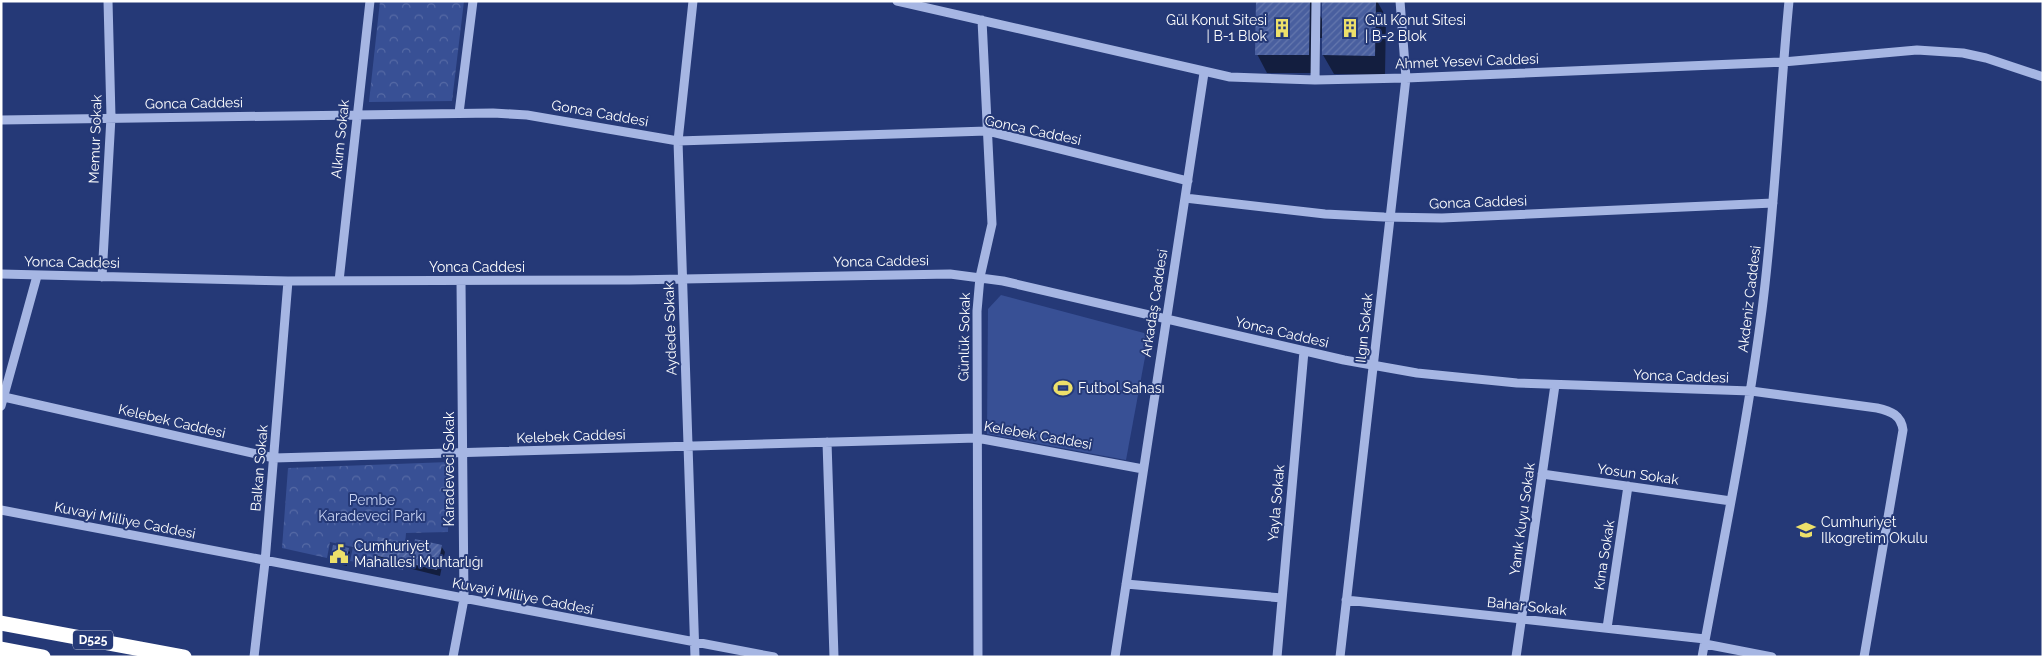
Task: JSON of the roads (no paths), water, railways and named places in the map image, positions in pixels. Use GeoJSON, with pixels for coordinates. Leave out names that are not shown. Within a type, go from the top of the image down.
{"type":"FeatureCollection","features":[{"type":"Feature","properties":{"kind":"highway","name":"D525"},"geometry":{"type":"LineString","coordinates":[[1,623],[184,657]]}},
{"type":"Feature","properties":{"kind":"highway"},"geometry":{"type":"LineString","coordinates":[[1,649],[43,657]]}},
{"type":"Feature","properties":{"kind":"street","name":"Memur Sokak"},"geometry":{"type":"LineString","coordinates":[[102,277],[110,117],[108,1]]}},
{"type":"Feature","properties":{"kind":"street","name":"Alkım Sokak"},"geometry":{"type":"LineString","coordinates":[[339,281],[370,1]]}},
{"type":"Feature","properties":{"kind":"street"},"geometry":{"type":"LineString","coordinates":[[459,113],[473,1]]}},
{"type":"Feature","properties":{"kind":"street","name":"Aydede Sokak"},"geometry":{"type":"LineString","coordinates":[[693,1],[678,141],[695,657]]}},
{"type":"Feature","properties":{"kind":"street","name":"Ahmet Yesevi Caddesi"},"geometry":{"type":"LineString","coordinates":[[896,1],[1204,73],[1230,77],[1314,80],[1406,78],[1783,62],[1893,51],[1940,51],[1986,58],[2043,77]]}},
{"type":"Feature","properties":{"kind":"street"},"geometry":{"type":"LineString","coordinates":[[1314,80],[1316,1]]}},
{"type":"Feature","properties":{"kind":"street","name":"Ilgın Sokak"},"geometry":{"type":"LineString","coordinates":[[1340,657],[1406,78],[1400,1]]}},
{"type":"Feature","properties":{"kind":"street","name":"Akdeniz Caddesi"},"geometry":{"type":"LineString","coordinates":[[1702,657],[1751,391],[1773,203],[1789,1]]}},
{"type":"Feature","properties":{"kind":"street","name":"Günlük Sokak"},"geometry":{"type":"LineString","coordinates":[[978,657],[977,311],[980,277],[992,224],[982,20]]}},
{"type":"Feature","properties":{"kind":"street","name":"Arkadaş Caddesi"},"geometry":{"type":"LineString","coordinates":[[1116,657],[1204,73]]}},
{"type":"Feature","properties":{"kind":"street","name":"Gonca Caddesi"},"geometry":{"type":"LineString","coordinates":[[1,120],[459,113],[527,115],[678,141],[988,131],[1188,181]]}},
{"type":"Feature","properties":{"kind":"street","name":"Gonca Caddesi"},"geometry":{"type":"LineString","coordinates":[[1185,198],[1325,214],[1442,218],[1773,203]]}},
{"type":"Feature","properties":{"kind":"street","name":"Yonca Caddesi"},"geometry":{"type":"LineString","coordinates":[[1,274],[288,281],[682,279],[914,274],[980,277],[1373,366],[1473,380],[1555,385],[1751,391],[1886,410],[1893,412],[1902,422],[1902,438],[1864,657]]}},
{"type":"Feature","properties":{"kind":"street"},"geometry":{"type":"LineString","coordinates":[[2,402],[37,276]]}},
{"type":"Feature","properties":{"kind":"street","name":"Karadeveci Sokak"},"geometry":{"type":"LineString","coordinates":[[452,657],[464,599],[461,280]]}},
{"type":"Feature","properties":{"kind":"street","name":"Balkan Sokak"},"geometry":{"type":"LineString","coordinates":[[254,657],[266,562],[288,281]]}},
{"type":"Feature","properties":{"kind":"street","name":"Yayla Sokak"},"geometry":{"type":"LineString","coordinates":[[1277,657],[1304,351]]}},
{"type":"Feature","properties":{"kind":"street","name":"Yanık Kuyu Sokak"},"geometry":{"type":"LineString","coordinates":[[1516,657],[1555,385]]}},
{"type":"Feature","properties":{"kind":"street","name":"Kelebek Caddesi"},"geometry":{"type":"LineString","coordinates":[[2,402],[274,458],[977,438],[1143,469]]}},
{"type":"Feature","properties":{"kind":"street"},"geometry":{"type":"LineString","coordinates":[[827,442],[834,657]]}},
{"type":"Feature","properties":{"kind":"street","name":"Yosun Sokak"},"geometry":{"type":"LineString","coordinates":[[1542,474],[1731,501]]}},
{"type":"Feature","properties":{"kind":"street","name":"Kına Sokak"},"geometry":{"type":"LineString","coordinates":[[1606,628],[1628,486]]}},
{"type":"Feature","properties":{"kind":"street","name":"Kuvayi Milliye Caddesi"},"geometry":{"type":"LineString","coordinates":[[1,510],[266,562],[774,657]]}},
{"type":"Feature","properties":{"kind":"street"},"geometry":{"type":"LineString","coordinates":[[1126,584],[1282,598]]}},
{"type":"Feature","properties":{"kind":"street","name":"Bahar Sokak"},"geometry":{"type":"LineString","coordinates":[[1346,600],[1606,628],[1705,641],[1772,657]]}},
{"type":"Feature","properties":{"kind":"place","name":"Gül Konut Sitesi | B-1 Blok"},"geometry":{"type":"Point","coordinates":[1282,28]}},
{"type":"Feature","properties":{"kind":"place","name":"Gül Konut Sitesi | B-2 Blok"},"geometry":{"type":"Point","coordinates":[1350,28]}},
{"type":"Feature","properties":{"kind":"place","name":"Futbol Sahası"},"geometry":{"type":"Point","coordinates":[1063,388]}},
{"type":"Feature","properties":{"kind":"place","name":"Cumhuriyet Ilkogretim Okulu"},"geometry":{"type":"Point","coordinates":[1806,530]}},
{"type":"Feature","properties":{"kind":"place","name":"Cumhuriyet Mahallesi Muhtarlığı"},"geometry":{"type":"Point","coordinates":[339,554]}},
{"type":"Feature","properties":{"kind":"park label","name":"Pembe Karadeveci Parkı"},"geometry":{"type":"Point","coordinates":[372,508]}}]}
